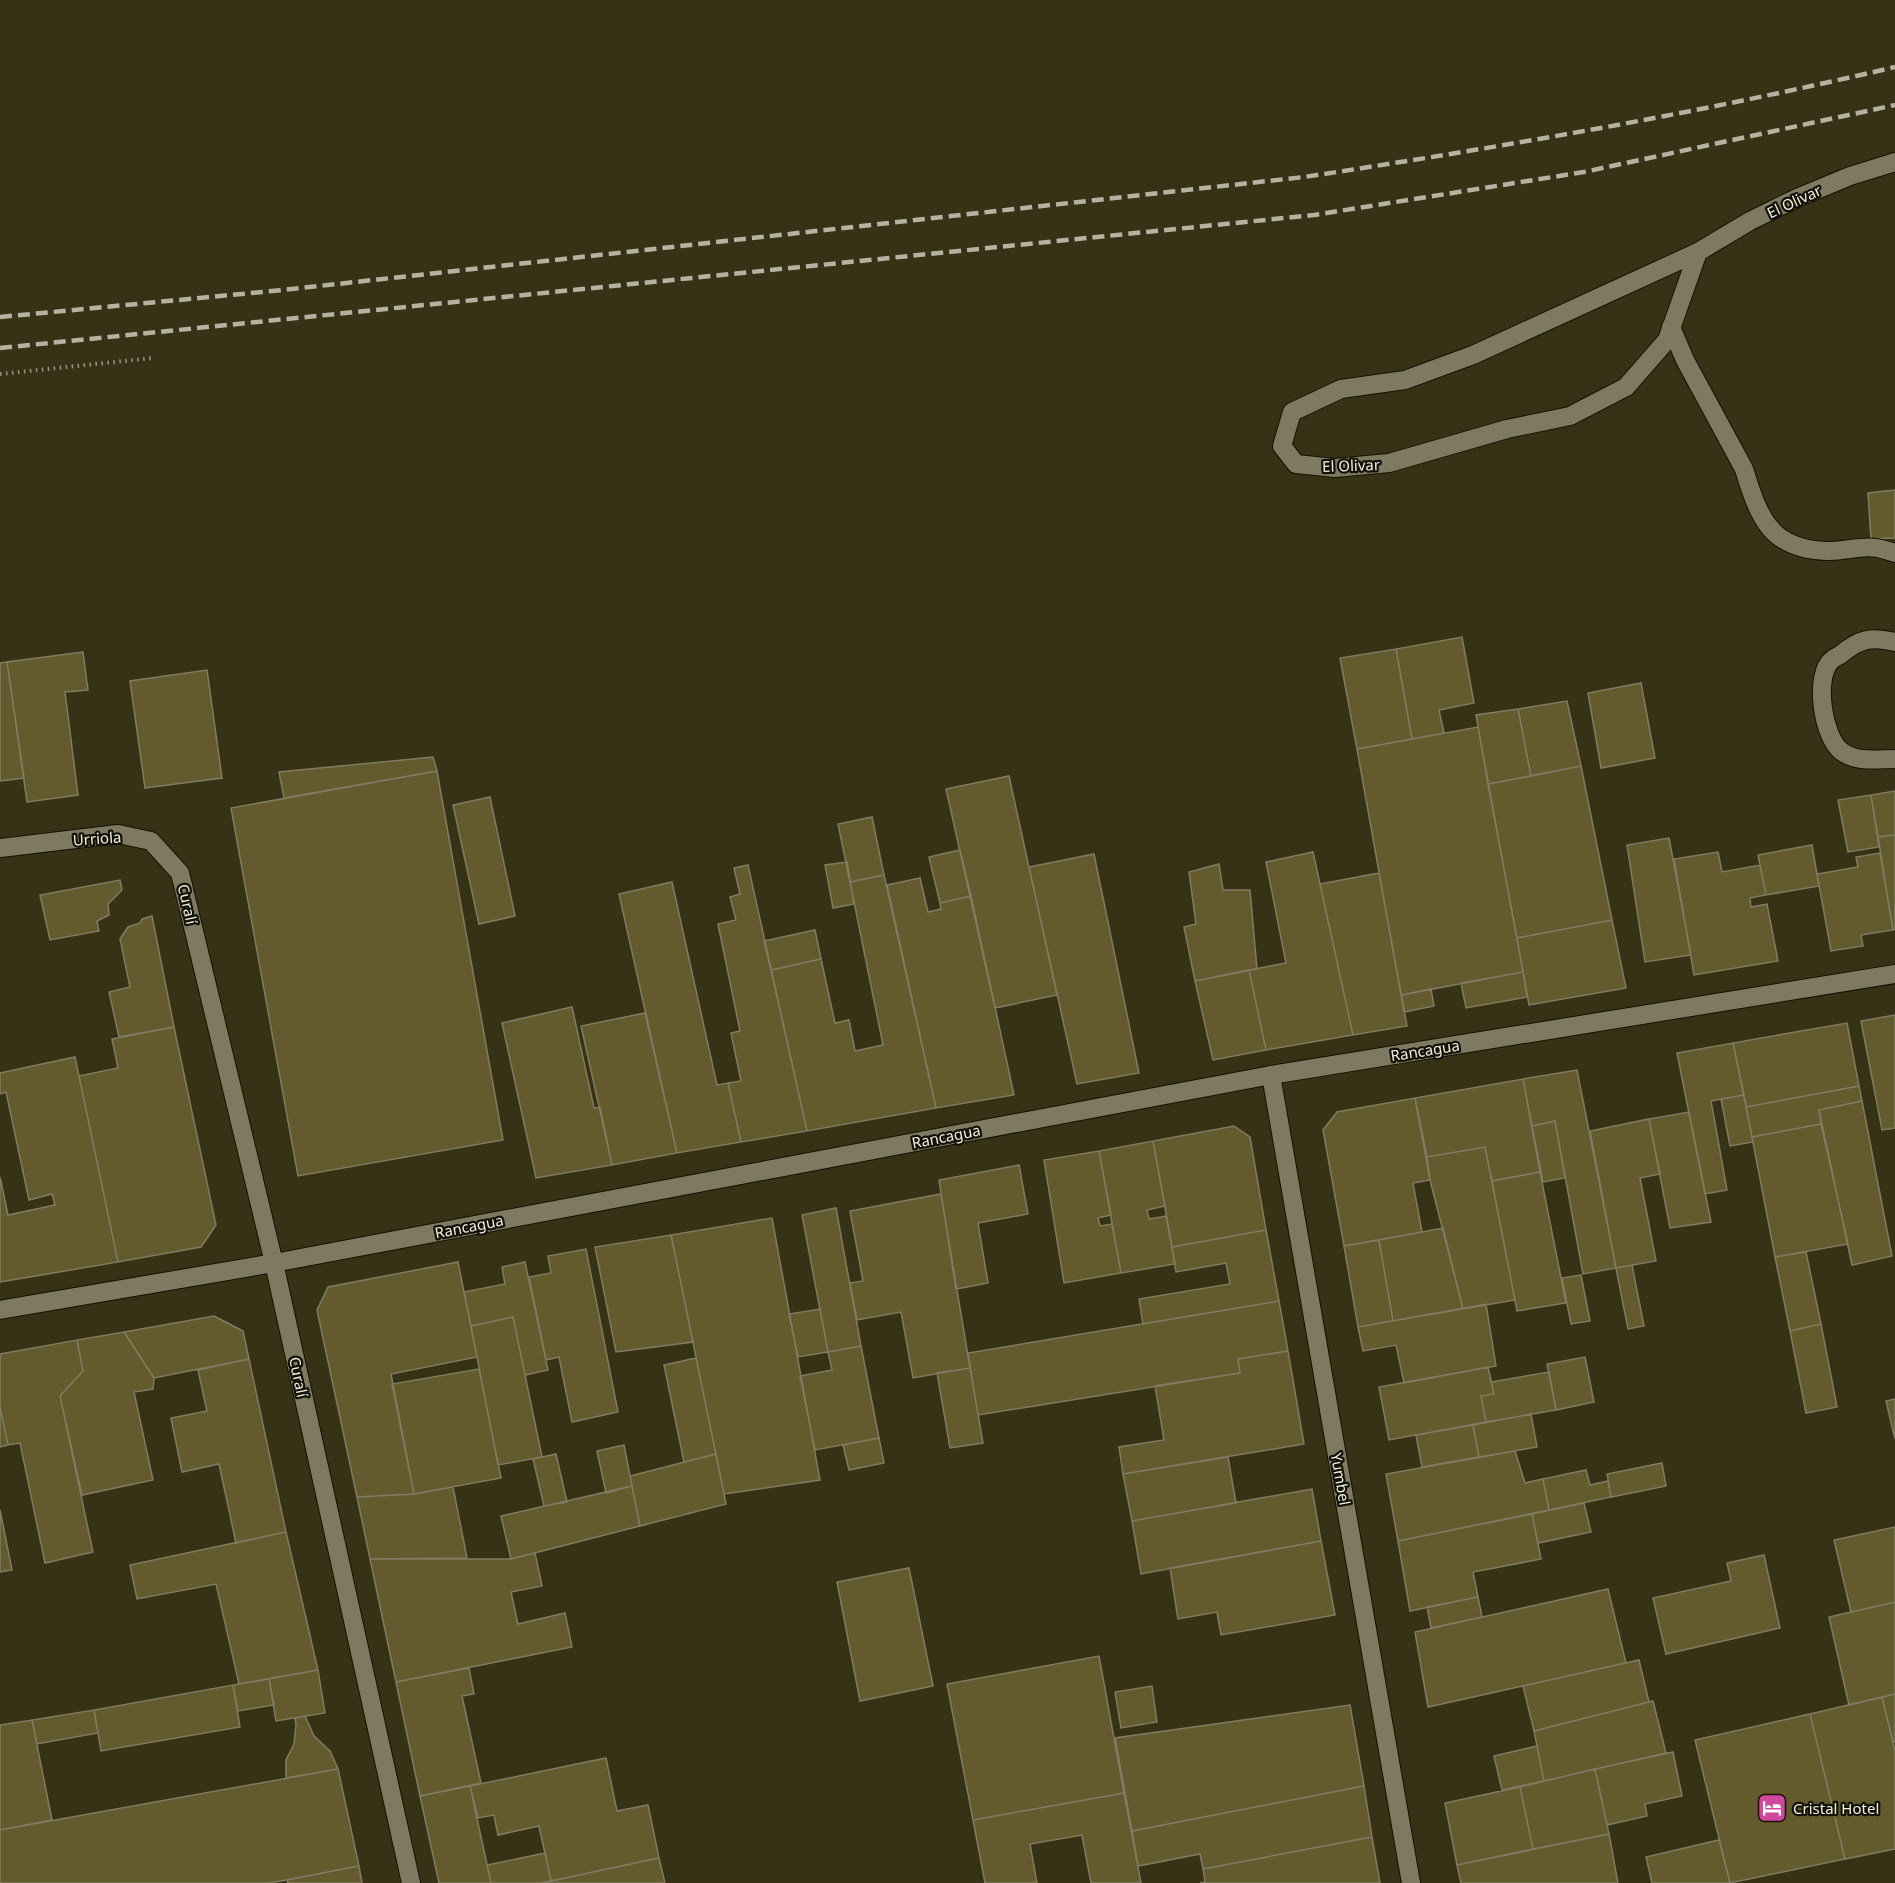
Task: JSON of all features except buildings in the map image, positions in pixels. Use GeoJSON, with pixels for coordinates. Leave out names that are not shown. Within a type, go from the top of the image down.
{"type":"FeatureCollection","features":[{"type":"Feature","properties":{"kind":"street","name":"El Olivar"},"geometry":{"type":"LineString","coordinates":[[1698,252],[1667,340],[1626,387],[1570,416],[1507,429],[1378,464],[1335,468],[1296,464],[1282,446],[1292,412],[1341,389],[1405,380],[1473,355],[1698,252],[1750,221],[1797,198],[1850,176],[1895,162]]}},
{"type":"Feature","properties":{"kind":"street"},"geometry":{"type":"LineString","coordinates":[[1671,327],[1685,360],[1744,470],[1766,526],[1781,540],[1797,547],[1827,551],[1876,547],[1895,553]]}},
{"type":"Feature","properties":{"kind":"street"},"geometry":{"type":"LineString","coordinates":[[1895,642],[1867,639],[1851,645],[1829,663],[1824,673],[1822,710],[1830,736],[1841,751],[1860,759],[1895,759]]}},
{"type":"Feature","properties":{"kind":"street","name":"Urriola"},"geometry":{"type":"LineString","coordinates":[[0,848],[118,834],[151,841],[180,873]]}},
{"type":"Feature","properties":{"kind":"street","name":"Curalí"},"geometry":{"type":"LineString","coordinates":[[180,873],[274,1263],[411,1883]]}},
{"type":"Feature","properties":{"kind":"street","name":"Rancagua"},"geometry":{"type":"LineString","coordinates":[[0,1310],[274,1263],[1271,1075],[1895,974]]}},
{"type":"Feature","properties":{"kind":"street","name":"Yumbel"},"geometry":{"type":"LineString","coordinates":[[1271,1075],[1411,1883]]}},
{"type":"Feature","properties":{"kind":"path"},"geometry":{"type":"LineString","coordinates":[[0,374],[153,358]]}},
{"type":"Feature","properties":{"kind":"shaded area"},"geometry":{"type":"Polygon","coordinates":[[[0,0],[1895,0],[1895,1883],[0,1883],[0,0]]]}},
{"type":"Feature","properties":{"kind":"railway"},"geometry":{"type":"LineString","coordinates":[[0,317],[283,290],[1304,177],[1601,128],[1822,84],[1895,67]]}},
{"type":"Feature","properties":{"kind":"railway"},"geometry":{"type":"LineString","coordinates":[[0,348],[1314,215],[1584,172],[1895,105]]}},
{"type":"Feature","properties":{"kind":"place","name":"Cristal Hotel"},"geometry":{"type":"Point","coordinates":[1772,1808]}}]}
